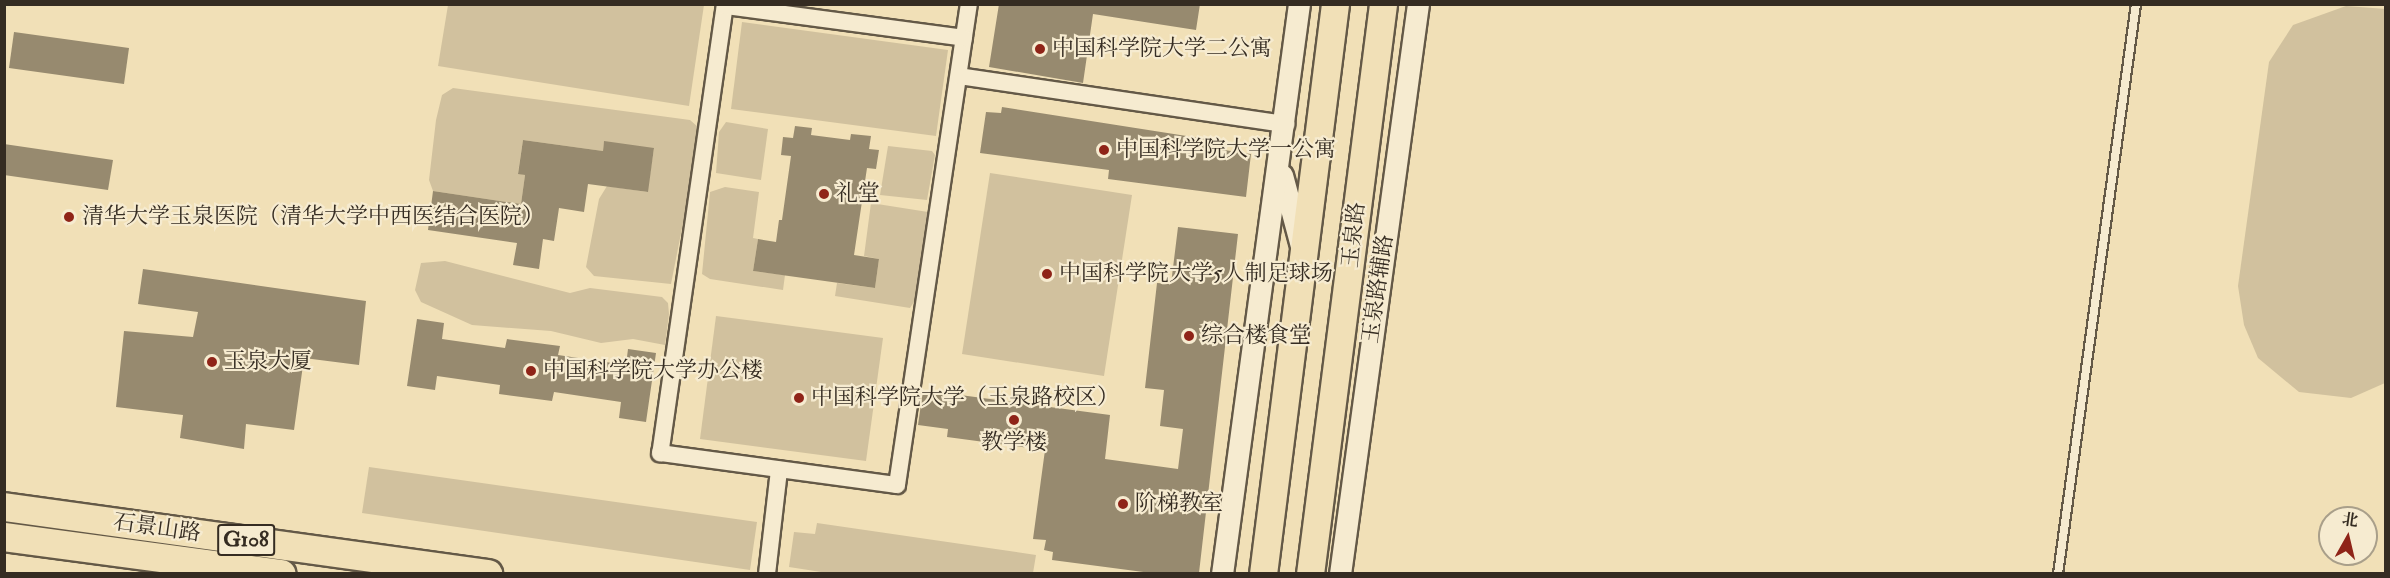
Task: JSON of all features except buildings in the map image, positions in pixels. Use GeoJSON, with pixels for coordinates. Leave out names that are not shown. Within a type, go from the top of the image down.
{"type":"FeatureCollection","features":[{"type":"Feature","properties":{"kind":"highway","name":"石景山路"},"geometry":{"type":"LineString","coordinates":[[4,507],[488,573]]}},
{"type":"Feature","properties":{"kind":"highway","name":"石景山路"},"geometry":{"type":"LineString","coordinates":[[4,537],[282,573]]}},
{"type":"Feature","properties":{"kind":"main road"},"geometry":{"type":"LineString","coordinates":[[1263,573],[1302,250],[1335,4]]}},
{"type":"Feature","properties":{"kind":"main road","name":"玉泉路"},"geometry":{"type":"LineString","coordinates":[[1310,573],[1383,4]]}},
{"type":"Feature","properties":{"kind":"street"},"geometry":{"type":"LineString","coordinates":[[964,38],[725,5],[660,453],[897,485],[959,76],[969,4]]}},
{"type":"Feature","properties":{"kind":"street"},"geometry":{"type":"LineString","coordinates":[[1222,573],[1286,124],[1299,4]]}},
{"type":"Feature","properties":{"kind":"street","name":"玉泉路辅路"},"geometry":{"type":"LineString","coordinates":[[1340,573],[1418,4]]}},
{"type":"Feature","properties":{"kind":"street"},"geometry":{"type":"LineString","coordinates":[[959,76],[1286,124]]}},
{"type":"Feature","properties":{"kind":"street"},"geometry":{"type":"LineString","coordinates":[[1279,162],[1302,250]]}},
{"type":"Feature","properties":{"kind":"street"},"geometry":{"type":"LineString","coordinates":[[767,573],[779,470]]}},
{"type":"Feature","properties":{"kind":"lane"},"geometry":{"type":"LineString","coordinates":[[2058,573],[2136,4]]}},
{"type":"Feature","properties":{"kind":"shaded area"},"geometry":{"type":"Polygon","coordinates":[[[448,5],[704,5],[689,106],[438,66],[448,5]]]}},
{"type":"Feature","properties":{"kind":"shaded area"},"geometry":{"type":"Polygon","coordinates":[[[2346,6],[2386,9],[2385,383],[2351,398],[2299,392],[2258,358],[2244,325],[2238,286],[2269,62],[2293,25],[2346,6]]]}},
{"type":"Feature","properties":{"kind":"shaded area"},"geometry":{"type":"Polygon","coordinates":[[[742,22],[948,50],[936,136],[731,109],[742,22]]]}},
{"type":"Feature","properties":{"kind":"shaded area"},"geometry":{"type":"Polygon","coordinates":[[[453,88],[690,120],[698,127],[700,137],[671,284],[594,276],[586,267],[599,199],[607,186],[647,192],[654,149],[604,142],[603,151],[523,140],[518,173],[525,175],[521,204],[433,191],[429,180],[436,120],[442,95],[453,88]]]}},
{"type":"Feature","properties":{"kind":"shaded area"},"geometry":{"type":"Polygon","coordinates":[[[726,122],[768,129],[761,180],[716,173],[719,132],[726,122]]]}},
{"type":"Feature","properties":{"kind":"shaded area"},"geometry":{"type":"Polygon","coordinates":[[[888,146],[932,151],[935,155],[927,200],[880,195],[888,146]]]}},
{"type":"Feature","properties":{"kind":"shaded area","name":"中国科学院大学5人制足球场"},"geometry":{"type":"Polygon","coordinates":[[[990,173],[1132,195],[1104,376],[962,354],[990,173]]]}},
{"type":"Feature","properties":{"kind":"shaded area"},"geometry":{"type":"Polygon","coordinates":[[[725,187],[759,192],[753,238],[758,239],[753,271],[785,275],[783,290],[710,279],[702,274],[710,192],[725,187]]]}},
{"type":"Feature","properties":{"kind":"shaded area"},"geometry":{"type":"Polygon","coordinates":[[[871,203],[928,212],[919,294],[910,308],[835,296],[837,283],[875,288],[879,259],[864,256],[871,203]]]}},
{"type":"Feature","properties":{"kind":"shaded area"},"geometry":{"type":"Polygon","coordinates":[[[445,261],[570,293],[590,288],[662,297],[668,303],[669,314],[665,345],[633,339],[601,343],[551,331],[472,325],[421,302],[415,290],[421,263],[445,261]]]}},
{"type":"Feature","properties":{"kind":"shaded area"},"geometry":{"type":"Polygon","coordinates":[[[716,316],[883,338],[866,461],[700,439],[716,316]]]}},
{"type":"Feature","properties":{"kind":"shaded area"},"geometry":{"type":"Polygon","coordinates":[[[369,467],[757,522],[750,570],[362,513],[369,467]]]}},
{"type":"Feature","properties":{"kind":"shaded area"},"geometry":{"type":"Polygon","coordinates":[[[817,523],[1036,555],[1033,573],[834,574],[789,567],[794,532],[815,534],[817,523]]]}},
{"type":"Feature","properties":{"kind":"place","name":"中国科学院大学二公寓"},"geometry":{"type":"Point","coordinates":[1040,49]}},
{"type":"Feature","properties":{"kind":"place","name":"中国科学院大学一公寓"},"geometry":{"type":"Point","coordinates":[1104,150]}},
{"type":"Feature","properties":{"kind":"place","name":"礼堂"},"geometry":{"type":"Point","coordinates":[824,194]}},
{"type":"Feature","properties":{"kind":"place","name":"清华大学玉泉医院（清华大学中西医结合医院）"},"geometry":{"type":"Point","coordinates":[69,217]}},
{"type":"Feature","properties":{"kind":"place","name":"中国科学院大学5人制足球场"},"geometry":{"type":"Point","coordinates":[1047,274]}},
{"type":"Feature","properties":{"kind":"place","name":"综合楼食堂"},"geometry":{"type":"Point","coordinates":[1189,336]}},
{"type":"Feature","properties":{"kind":"place","name":"玉泉大厦"},"geometry":{"type":"Point","coordinates":[212,362]}},
{"type":"Feature","properties":{"kind":"place","name":"中国科学院大学办公楼"},"geometry":{"type":"Point","coordinates":[531,371]}},
{"type":"Feature","properties":{"kind":"place","name":"中国科学院大学（玉泉路校区）"},"geometry":{"type":"Point","coordinates":[799,398]}},
{"type":"Feature","properties":{"kind":"place","name":"教学楼"},"geometry":{"type":"Point","coordinates":[1014,420]}},
{"type":"Feature","properties":{"kind":"place","name":"阶梯教室"},"geometry":{"type":"Point","coordinates":[1123,504]}}]}
